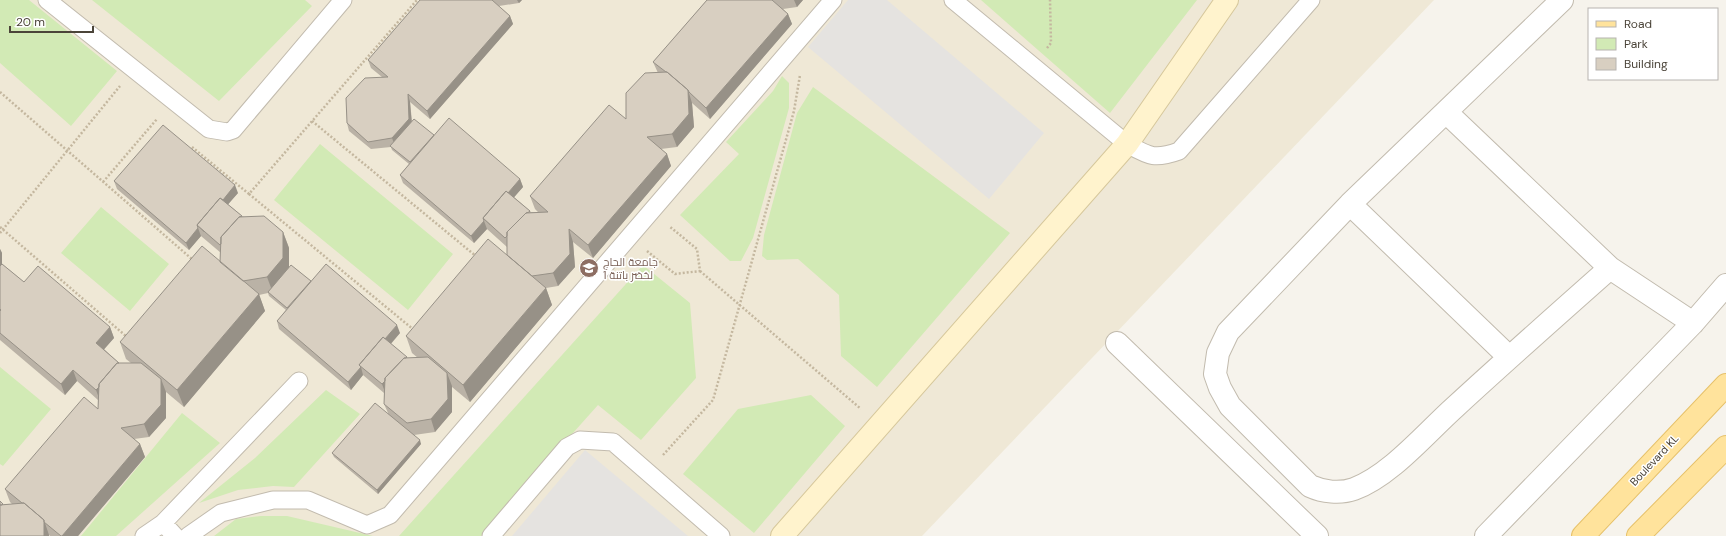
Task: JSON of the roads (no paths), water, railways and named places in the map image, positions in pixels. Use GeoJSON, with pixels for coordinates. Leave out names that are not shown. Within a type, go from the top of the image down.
{"type":"FeatureCollection","features":[{"type":"Feature","properties":{"kind":"main road","name":"Boulevard KL"},"geometry":{"type":"LineString","coordinates":[[1583,536],[1726,385]]}},
{"type":"Feature","properties":{"kind":"main road"},"geometry":{"type":"LineString","coordinates":[[1638,536],[1726,447]]}},
{"type":"Feature","properties":{"kind":"street"},"geometry":{"type":"LineString","coordinates":[[782,536],[1127,144],[1227,0]]}},
{"type":"Feature","properties":{"kind":"street"},"geometry":{"type":"LineString","coordinates":[[1562,0],[1350,204],[1228,332],[1218,353],[1215,374],[1230,406],[1310,486],[1320,490],[1333,492],[1353,489],[1382,474],[1509,357],[1610,268]]}},
{"type":"Feature","properties":{"kind":"street"},"geometry":{"type":"LineString","coordinates":[[1446,112],[1610,268],[1693,323]]}},
{"type":"Feature","properties":{"kind":"street"},"geometry":{"type":"LineString","coordinates":[[1350,204],[1509,357]]}},
{"type":"Feature","properties":{"kind":"street"},"geometry":{"type":"LineString","coordinates":[[1486,536],[1693,323],[1726,285]]}},
{"type":"Feature","properties":{"kind":"street"},"geometry":{"type":"LineString","coordinates":[[1117,343],[1317,536]]}},
{"type":"Feature","properties":{"kind":"lane"},"geometry":{"type":"LineString","coordinates":[[47,0],[209,129],[227,132],[233,130],[343,0]]}},
{"type":"Feature","properties":{"kind":"lane"},"geometry":{"type":"LineString","coordinates":[[188,536],[221,513],[273,500],[308,500],[367,525],[390,515],[833,0]]}},
{"type":"Feature","properties":{"kind":"lane"},"geometry":{"type":"LineString","coordinates":[[953,0],[1127,144],[1148,155],[1163,157],[1179,151],[1311,0]]}},
{"type":"Feature","properties":{"kind":"lane"},"geometry":{"type":"LineString","coordinates":[[144,536],[162,523],[299,381]]}},
{"type":"Feature","properties":{"kind":"lane"},"geometry":{"type":"LineString","coordinates":[[491,536],[567,447],[580,440],[613,442],[721,536]]}},
{"type":"Feature","properties":{"kind":"lane"},"geometry":{"type":"LineString","coordinates":[[162,523],[175,536]]}},
{"type":"Feature","properties":{"kind":"place","name":"جامعة الحاج لخضر باتنة 1"},"geometry":{"type":"Point","coordinates":[589,268]}}]}
